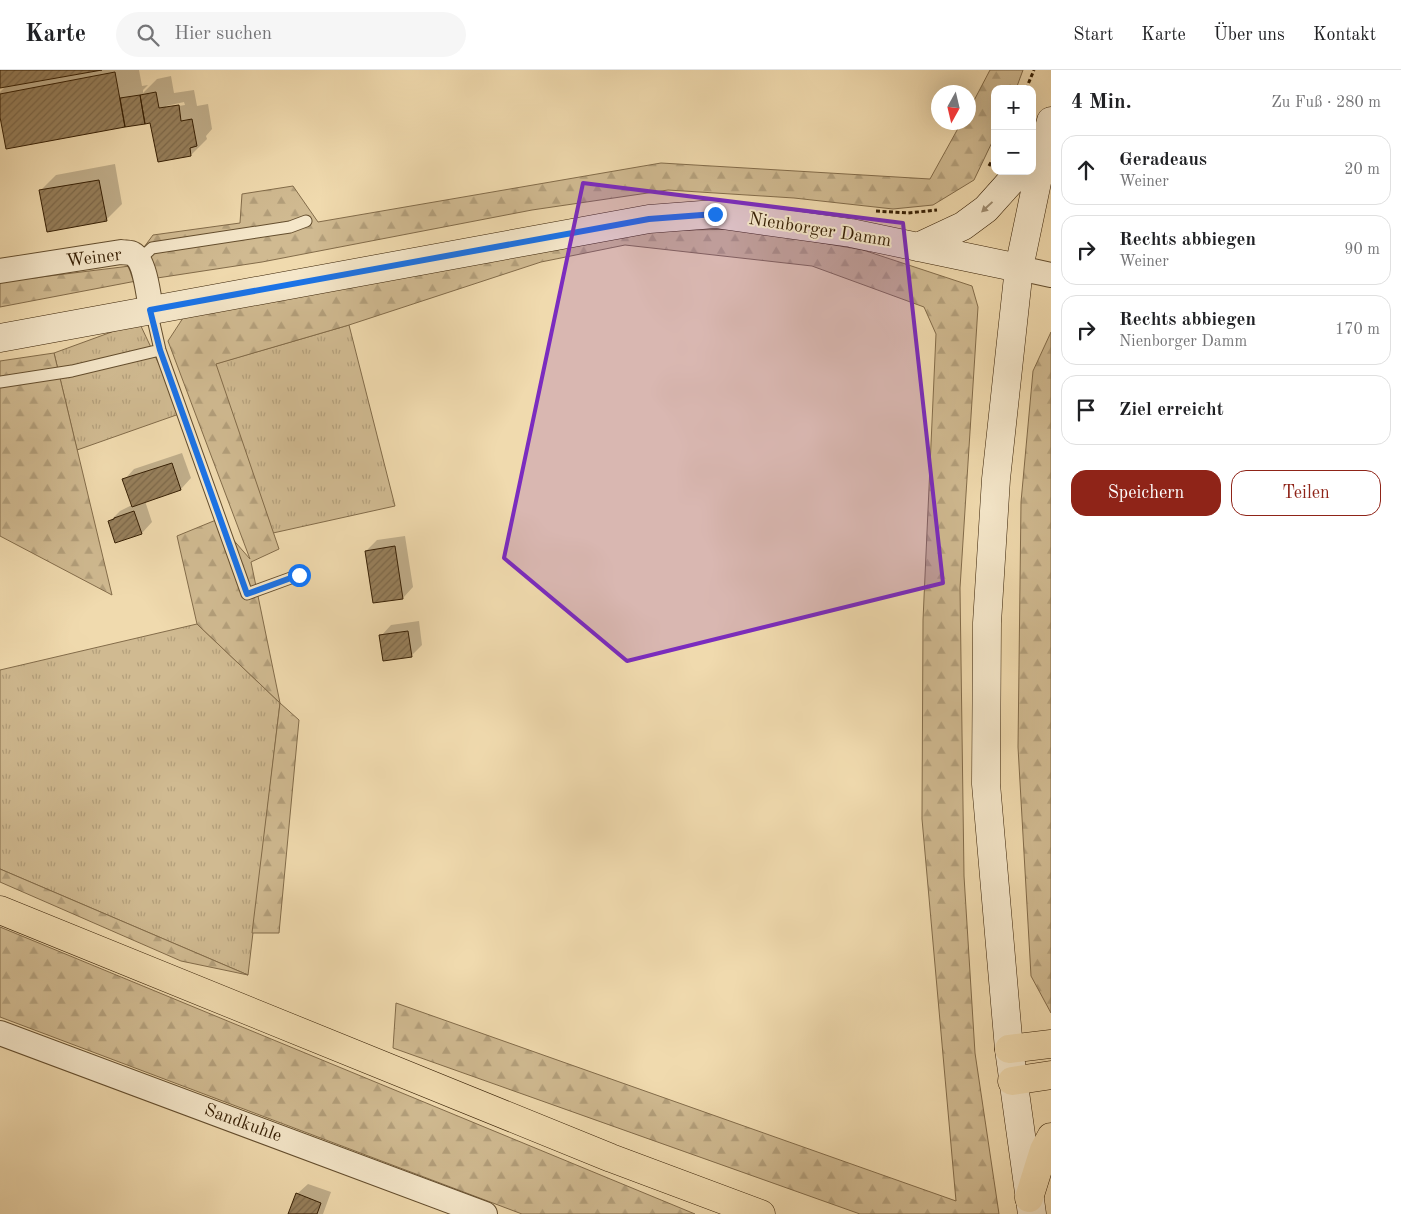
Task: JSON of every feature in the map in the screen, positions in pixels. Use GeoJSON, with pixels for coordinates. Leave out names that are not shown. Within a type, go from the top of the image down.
{"type":"FeatureCollection","features":[{"type":"Feature","properties":{"kind":"highway"},"geometry":{"type":"LineString","coordinates":[[0,910],[602,1154],[761,1214]]}},
{"type":"Feature","properties":{"kind":"highway"},"geometry":{"type":"LineString","coordinates":[[1009,1049],[1051,1044]]}},
{"type":"Feature","properties":{"kind":"highway"},"geometry":{"type":"LineString","coordinates":[[1012,1081],[1051,1075]]}},
{"type":"Feature","properties":{"kind":"highway"},"geometry":{"type":"LineString","coordinates":[[1030,1206],[1044,1150],[1051,1137]]}},
{"type":"Feature","properties":{"kind":"street"},"geometry":{"type":"LineString","coordinates":[[1030,1206],[1012,1081],[986,784],[987,623],[996,479],[1019,268],[1043,139]]}},
{"type":"Feature","properties":{"kind":"street"},"geometry":{"type":"LineString","coordinates":[[918,246],[963,226],[986,209],[1016,175]]}},
{"type":"Feature","properties":{"kind":"street","name":"Nienborger Damm"},"geometry":{"type":"LineString","coordinates":[[0,338],[649,219],[715,214],[851,233],[1019,268]]}},
{"type":"Feature","properties":{"kind":"street","name":"Weiner"},"geometry":{"type":"LineString","coordinates":[[0,271],[121,252],[132,253],[139,260],[150,310]]}},
{"type":"Feature","properties":{"kind":"street"},"geometry":{"type":"LineString","coordinates":[[1019,268],[1051,275]]}},
{"type":"Feature","properties":{"kind":"street","name":"Sandkuhle"},"geometry":{"type":"LineString","coordinates":[[0,1033],[485,1214]]}},
{"type":"Feature","properties":{"kind":"lane"},"geometry":{"type":"LineString","coordinates":[[139,260],[152,248],[290,227],[306,221]]}},
{"type":"Feature","properties":{"kind":"lane","name":"Weiner"},"geometry":{"type":"LineString","coordinates":[[150,310],[160,350],[247,594],[299,575]]}},
{"type":"Feature","properties":{"kind":"lane"},"geometry":{"type":"LineString","coordinates":[[0,382],[72,371],[160,350]]}},
{"type":"Feature","properties":{"kind":"path"},"geometry":{"type":"LineString","coordinates":[[1028,85],[1034,70]]}},
{"type":"Feature","properties":{"kind":"highlighted area"},"geometry":{"type":"Polygon","coordinates":[[[583,183],[903,223],[943,583],[627,661],[504,558],[583,183]]]}},
{"type":"Feature","properties":{"kind":"green space"},"geometry":{"type":"Polygon","coordinates":[[[990,70],[1023,70],[1017,85],[991,85],[991,144],[974,180],[933,205],[893,209],[794,198],[668,190],[532,210],[262,262],[131,282],[0,307],[0,282],[130,266],[153,235],[240,223],[242,194],[293,186],[318,222],[661,163],[930,179],[957,130],[976,130],[976,97],[990,70]]]}},
{"type":"Feature","properties":{"kind":"green space"},"geometry":{"type":"Polygon","coordinates":[[[742,229],[863,250],[972,286],[978,307],[960,588],[964,876],[975,1053],[999,1214],[860,1214],[393,1048],[396,1003],[956,1201],[922,819],[923,620],[936,334],[924,307],[812,266],[625,245],[541,262],[349,325],[216,364],[279,549],[251,562],[280,703],[197,624],[177,536],[216,520],[250,559],[168,341],[183,318],[636,231],[742,229]]]}},
{"type":"Feature","properties":{"kind":"green space"},"geometry":{"type":"Polygon","coordinates":[[[139,322],[182,413],[77,450],[54,353],[139,322]]]}},
{"type":"Feature","properties":{"kind":"green space"},"geometry":{"type":"Polygon","coordinates":[[[349,325],[395,506],[273,533],[215,364],[349,325]]]}},
{"type":"Feature","properties":{"kind":"green space"},"geometry":{"type":"Polygon","coordinates":[[[1051,332],[1051,1013],[1031,976],[1018,747],[1021,502],[1033,371],[1051,332]]]}},
{"type":"Feature","properties":{"kind":"green space"},"geometry":{"type":"Polygon","coordinates":[[[54,353],[112,595],[0,536],[0,361],[54,353]]]}},
{"type":"Feature","properties":{"kind":"green space"},"geometry":{"type":"Polygon","coordinates":[[[197,624],[280,703],[248,975],[0,869],[0,670],[197,624]]]}},
{"type":"Feature","properties":{"kind":"green space"},"geometry":{"type":"Polygon","coordinates":[[[280,703],[299,720],[279,933],[252,933],[280,703]]]}},
{"type":"Feature","properties":{"kind":"green space"},"geometry":{"type":"Polygon","coordinates":[[[0,869],[248,975],[181,961],[0,882],[0,869]]]}},
{"type":"Feature","properties":{"kind":"green space"},"geometry":{"type":"Polygon","coordinates":[[[0,927],[695,1214],[522,1214],[0,1017],[0,927]]]}},
{"type":"Feature","properties":{"kind":"building"},"geometry":{"type":"Polygon","coordinates":[[[0,70],[102,70],[0,88],[0,70]]]}},
{"type":"Feature","properties":{"kind":"building"},"geometry":{"type":"Polygon","coordinates":[[[115,72],[125,127],[6,149],[0,117],[0,94],[115,72]]]}},
{"type":"Feature","properties":{"kind":"building"},"geometry":{"type":"Polygon","coordinates":[[[156,92],[159,108],[179,105],[181,121],[192,119],[197,146],[190,148],[191,156],[158,162],[150,123],[145,124],[140,95],[156,92]]]}},
{"type":"Feature","properties":{"kind":"building"},"geometry":{"type":"Polygon","coordinates":[[[140,95],[145,124],[125,127],[120,98],[140,95]]]}},
{"type":"Feature","properties":{"kind":"building"},"geometry":{"type":"Polygon","coordinates":[[[99,180],[107,221],[47,232],[39,190],[99,180]]]}},
{"type":"Feature","properties":{"kind":"building"},"geometry":{"type":"Polygon","coordinates":[[[172,463],[181,490],[132,507],[122,479],[172,463]]]}},
{"type":"Feature","properties":{"kind":"building"},"geometry":{"type":"Polygon","coordinates":[[[134,511],[142,534],[115,543],[108,521],[134,511]]]}},
{"type":"Feature","properties":{"kind":"building"},"geometry":{"type":"Polygon","coordinates":[[[395,546],[403,599],[373,603],[365,551],[395,546]]]}},
{"type":"Feature","properties":{"kind":"building"},"geometry":{"type":"Polygon","coordinates":[[[408,631],[412,657],[383,661],[379,635],[408,631]]]}},
{"type":"Feature","properties":{"kind":"building"},"geometry":{"type":"Polygon","coordinates":[[[296,1193],[321,1203],[317,1214],[288,1214],[296,1193]]]}},
{"type":"Feature","properties":{"kind":"route"},"geometry":{"type":"LineString","coordinates":[[299,575],[247,594],[160,350],[150,310],[649,219],[715,214]]}}]}
